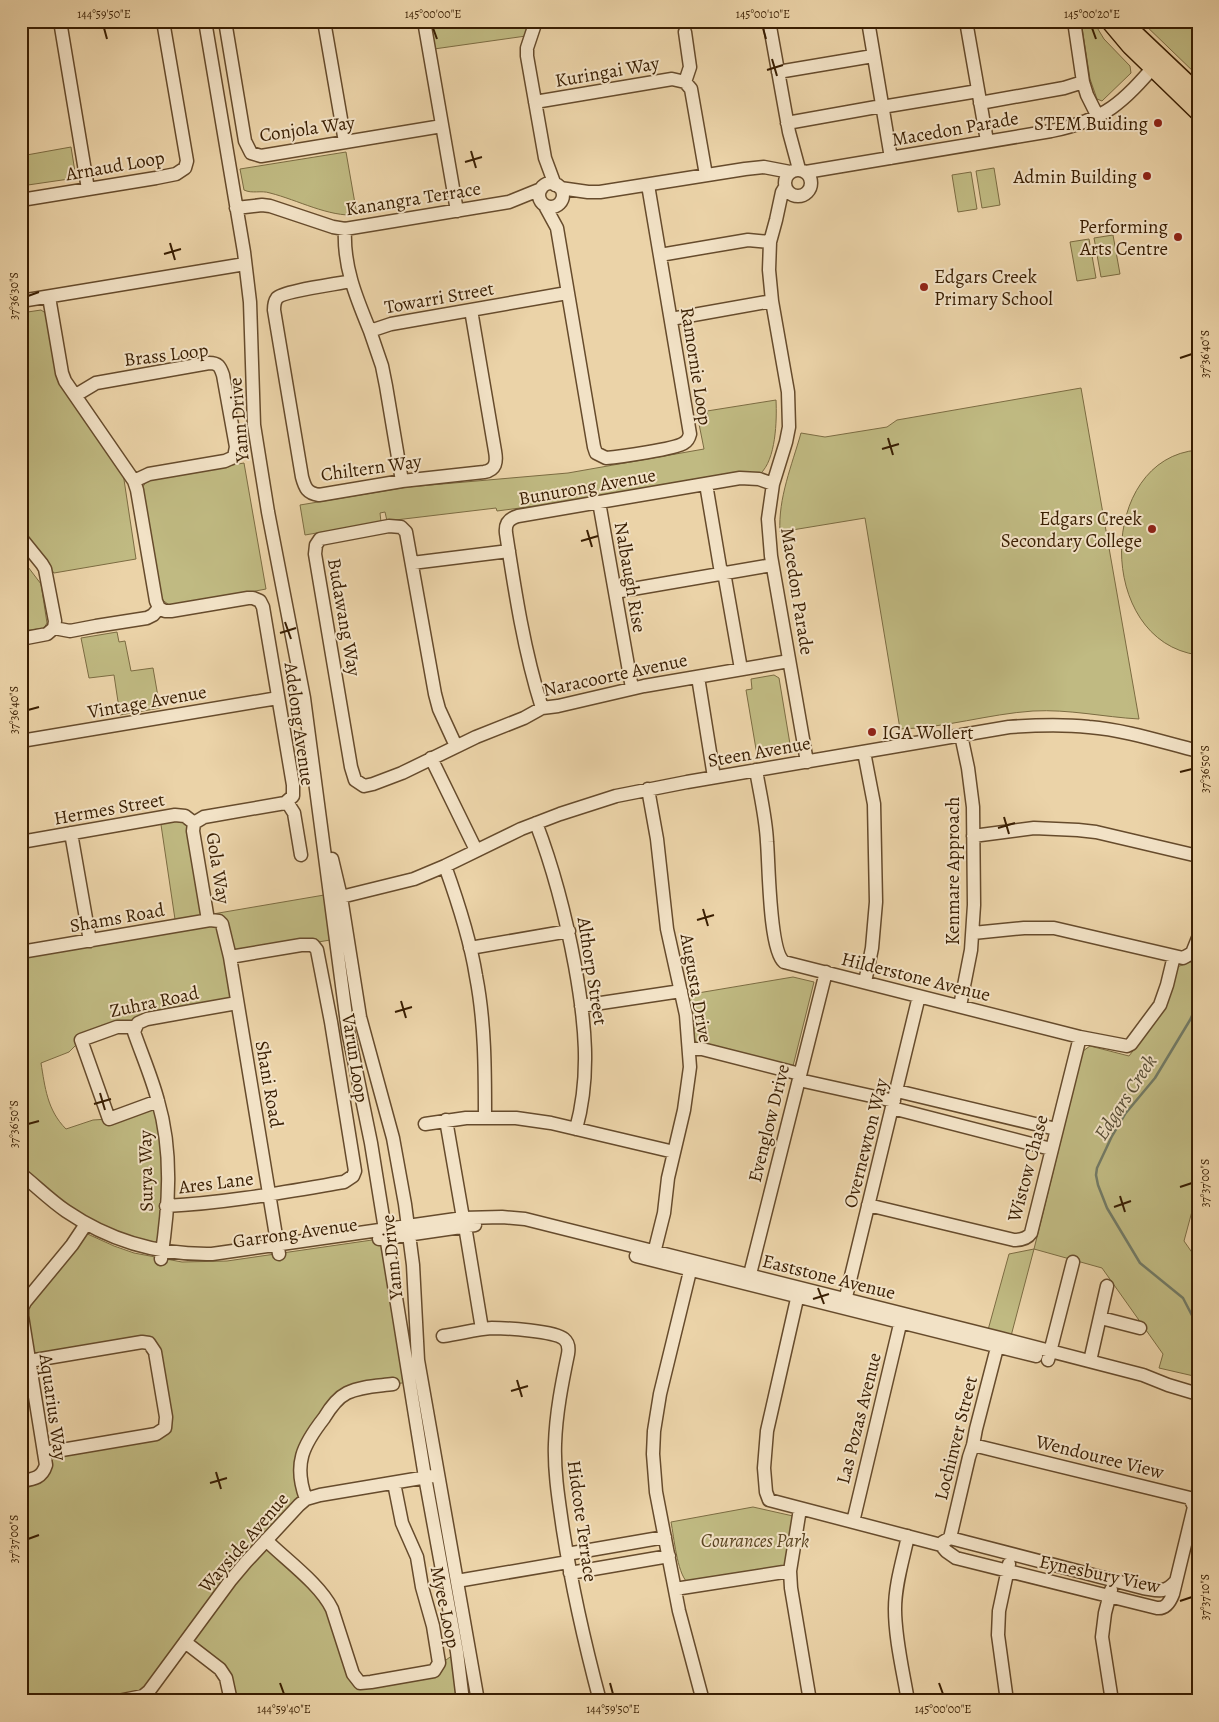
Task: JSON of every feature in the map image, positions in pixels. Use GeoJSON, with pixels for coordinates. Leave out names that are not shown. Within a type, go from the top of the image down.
{"type":"FeatureCollection","features":[{"type":"Feature","properties":{"kind":"main road"},"geometry":{"type":"LineString","coordinates":[[1109,21],[1130,46],[1198,93]]}},
{"type":"Feature","properties":{"kind":"main road"},"geometry":{"type":"LineString","coordinates":[[1122,21],[1198,112]]}},
{"type":"Feature","properties":{"kind":"street"},"geometry":{"type":"LineString","coordinates":[[60,21],[88,189]]}},
{"type":"Feature","properties":{"kind":"street","name":"Arnaud Loop"},"geometry":{"type":"LineString","coordinates":[[21,200],[166,176],[181,172],[185,168],[186,162],[163,21]]}},
{"type":"Feature","properties":{"kind":"street","name":"Yann Drive"},"geometry":{"type":"LineString","coordinates":[[205,21],[250,302],[254,425],[304,698],[348,1031],[432,1476],[457,1581],[478,1701]]}},
{"type":"Feature","properties":{"kind":"street","name":"Conjola Way"},"geometry":{"type":"LineString","coordinates":[[225,21],[245,141],[251,153],[261,156],[442,126]]}},
{"type":"Feature","properties":{"kind":"street"},"geometry":{"type":"LineString","coordinates":[[324,21],[344,142]]}},
{"type":"Feature","properties":{"kind":"street"},"geometry":{"type":"LineString","coordinates":[[424,21],[456,211]]}},
{"type":"Feature","properties":{"kind":"street"},"geometry":{"type":"LineString","coordinates":[[536,21],[527,48],[544,158],[539,198],[544,205],[554,206],[588,192],[648,185],[755,168],[764,167],[802,174]]}},
{"type":"Feature","properties":{"kind":"street"},"geometry":{"type":"LineString","coordinates":[[770,21],[787,123],[802,174]]}},
{"type":"Feature","properties":{"kind":"street"},"geometry":{"type":"LineString","coordinates":[[868,21],[891,158]]}},
{"type":"Feature","properties":{"kind":"street"},"geometry":{"type":"LineString","coordinates":[[966,21],[987,141]]}},
{"type":"Feature","properties":{"kind":"street"},"geometry":{"type":"LineString","coordinates":[[1074,21],[1083,82],[1098,117]]}},
{"type":"Feature","properties":{"kind":"street"},"geometry":{"type":"LineString","coordinates":[[685,32],[690,67],[685,82],[691,89],[706,175]]}},
{"type":"Feature","properties":{"kind":"street"},"geometry":{"type":"LineString","coordinates":[[778,72],[873,56]]}},
{"type":"Feature","properties":{"kind":"street","name":"Macedon Parade"},"geometry":{"type":"LineString","coordinates":[[807,762],[772,565],[768,519],[773,484],[786,442],[790,413],[772,301],[769,270],[770,242],[776,220],[785,207],[788,189],[800,196],[808,192],[802,174],[825,175],[851,165],[1074,126],[1098,117],[1113,108],[1123,100],[1156,64]]}},
{"type":"Feature","properties":{"kind":"street","name":"Kuringai Way"},"geometry":{"type":"LineString","coordinates":[[535,102],[672,79],[685,82]]}},
{"type":"Feature","properties":{"kind":"street"},"geometry":{"type":"LineString","coordinates":[[787,123],[882,107],[1064,88],[1083,82]]}},
{"type":"Feature","properties":{"kind":"street"},"geometry":{"type":"LineString","coordinates":[[544,158],[562,196],[560,202]]}},
{"type":"Feature","properties":{"kind":"street"},"geometry":{"type":"LineString","coordinates":[[755,168],[769,173],[788,189]]}},
{"type":"Feature","properties":{"kind":"street"},"geometry":{"type":"LineString","coordinates":[[788,189],[786,177],[802,174]]}},
{"type":"Feature","properties":{"kind":"street"},"geometry":{"type":"LineString","coordinates":[[541,188],[548,184],[588,192]]}},
{"type":"Feature","properties":{"kind":"street","name":"Ramornie Loop"},"geometry":{"type":"LineString","coordinates":[[544,205],[556,228],[596,453],[601,457],[613,457],[682,445],[690,434],[648,185]]}},
{"type":"Feature","properties":{"kind":"street","name":"Kanangra Terrace"},"geometry":{"type":"LineString","coordinates":[[236,208],[270,206],[336,228],[345,229],[509,202],[541,188]]}},
{"type":"Feature","properties":{"kind":"street","name":"Kanangra Terrace"},"geometry":{"type":"LineString","coordinates":[[509,202],[544,205]]}},
{"type":"Feature","properties":{"kind":"street","name":"Ramornie Loop"},"geometry":{"type":"LineString","coordinates":[[556,228],[560,202]]}},
{"type":"Feature","properties":{"kind":"street","name":"Towarri Street"},"geometry":{"type":"LineString","coordinates":[[345,229],[345,249],[351,281],[370,331],[391,324],[568,293]]}},
{"type":"Feature","properties":{"kind":"street"},"geometry":{"type":"LineString","coordinates":[[660,255],[748,240],[770,242]]}},
{"type":"Feature","properties":{"kind":"street"},"geometry":{"type":"LineString","coordinates":[[21,302],[245,264]]}},
{"type":"Feature","properties":{"kind":"street","name":"Chiltern Way"},"geometry":{"type":"LineString","coordinates":[[351,281],[287,293],[277,298],[274,303],[304,486],[308,492],[319,495],[402,481],[490,471],[496,464],[471,310]]}},
{"type":"Feature","properties":{"kind":"street"},"geometry":{"type":"LineString","coordinates":[[49,297],[65,381],[134,481],[156,601],[159,608],[153,615],[146,618],[70,631],[54,628]]}},
{"type":"Feature","properties":{"kind":"street"},"geometry":{"type":"LineString","coordinates":[[671,318],[772,301]]}},
{"type":"Feature","properties":{"kind":"street"},"geometry":{"type":"LineString","coordinates":[[370,331],[382,366],[402,481]]}},
{"type":"Feature","properties":{"kind":"street","name":"Brass Loop"},"geometry":{"type":"LineString","coordinates":[[76,395],[96,383],[209,363],[220,366],[236,447],[234,456],[225,461],[149,474],[134,481]]}},
{"type":"Feature","properties":{"kind":"street","name":"Bunurong Avenue"},"geometry":{"type":"LineString","coordinates":[[542,708],[527,656],[509,551],[506,526],[508,521],[513,518],[706,484],[751,478],[773,484]]}},
{"type":"Feature","properties":{"kind":"street"},"geometry":{"type":"LineString","coordinates":[[706,484],[720,567],[726,578],[741,669]]}},
{"type":"Feature","properties":{"kind":"street","name":"Nalbaugh Rise"},"geometry":{"type":"LineString","coordinates":[[600,502],[632,688]]}},
{"type":"Feature","properties":{"kind":"street","name":"Budawang Way"},"geometry":{"type":"LineString","coordinates":[[396,526],[406,532],[437,703],[456,746],[373,784],[364,786],[355,780],[315,549],[318,541],[324,538],[396,526]]}},
{"type":"Feature","properties":{"kind":"street"},"geometry":{"type":"LineString","coordinates":[[21,538],[45,569],[55,621],[54,628],[47,634],[21,639]]}},
{"type":"Feature","properties":{"kind":"street"},"geometry":{"type":"LineString","coordinates":[[412,563],[509,551]]}},
{"type":"Feature","properties":{"kind":"street"},"geometry":{"type":"LineString","coordinates":[[615,592],[772,565]]}},
{"type":"Feature","properties":{"kind":"street","name":"Adelong Avenue"},"geometry":{"type":"LineString","coordinates":[[159,608],[171,611],[248,598],[260,601],[263,607],[293,789],[293,796],[287,802]]}},
{"type":"Feature","properties":{"kind":"street","name":"Naracoorte Avenue"},"geometry":{"type":"LineString","coordinates":[[456,746],[524,718],[542,708],[563,705],[632,688],[789,661]]}},
{"type":"Feature","properties":{"kind":"street"},"geometry":{"type":"LineString","coordinates":[[698,677],[714,778]]}},
{"type":"Feature","properties":{"kind":"street","name":"Vintage Avenue"},"geometry":{"type":"LineString","coordinates":[[21,741],[278,698]]}},
{"type":"Feature","properties":{"kind":"street","name":"Steen Avenue"},"geometry":{"type":"LineString","coordinates":[[341,897],[414,879],[536,823],[586,805],[648,789],[961,735],[1009,727],[1061,724],[1117,731],[1198,751]]}},
{"type":"Feature","properties":{"kind":"street","name":"Kenmare Approach"},"geometry":{"type":"LineString","coordinates":[[960,1006],[973,934],[971,790],[961,735]]}},
{"type":"Feature","properties":{"kind":"street"},"geometry":{"type":"LineString","coordinates":[[864,752],[874,804],[876,902],[872,948],[865,982]]}},
{"type":"Feature","properties":{"kind":"street"},"geometry":{"type":"LineString","coordinates":[[431,758],[476,850]]}},
{"type":"Feature","properties":{"kind":"street","name":"Hilderstone Avenue"},"geometry":{"type":"LineString","coordinates":[[756,770],[768,842],[772,909],[778,953],[784,962],[1080,1037],[1126,1046],[1131,1044],[1160,1005],[1174,956]]}},
{"type":"Feature","properties":{"kind":"street","name":"Augusta Drive"},"geometry":{"type":"LineString","coordinates":[[648,789],[657,839],[667,929],[686,1015],[690,1049],[689,1082],[668,1178],[664,1213],[654,1256]]}},
{"type":"Feature","properties":{"kind":"street"},"geometry":{"type":"LineString","coordinates":[[194,823],[207,817],[287,802],[294,813],[301,855]]}},
{"type":"Feature","properties":{"kind":"street","name":"Yann Drive"},"geometry":{"type":"LineString","coordinates":[[320,814],[341,897],[360,1017],[393,1138],[408,1230],[414,1276],[418,1360],[432,1476],[464,1701]]}},
{"type":"Feature","properties":{"kind":"street","name":"Hermes Street"},"geometry":{"type":"LineString","coordinates":[[21,842],[178,815],[185,816],[194,823]]}},
{"type":"Feature","properties":{"kind":"street","name":"Gola Way"},"geometry":{"type":"LineString","coordinates":[[194,823],[193,831],[213,921]]}},
{"type":"Feature","properties":{"kind":"street","name":"Althorp Street"},"geometry":{"type":"LineString","coordinates":[[536,823],[558,888],[569,932],[581,1006],[586,1057],[583,1102],[576,1129]]}},
{"type":"Feature","properties":{"kind":"street"},"geometry":{"type":"LineString","coordinates":[[973,836],[1034,828],[1078,830],[1198,856]]}},
{"type":"Feature","properties":{"kind":"street"},"geometry":{"type":"LineString","coordinates":[[71,833],[90,941]]}},
{"type":"Feature","properties":{"kind":"street"},"geometry":{"type":"LineString","coordinates":[[445,866],[462,915],[476,976],[482,1015],[485,1117]]}},
{"type":"Feature","properties":{"kind":"street","name":"Shams Road"},"geometry":{"type":"LineString","coordinates":[[21,952],[213,921]]}},
{"type":"Feature","properties":{"kind":"street","name":"Shani Road"},"geometry":{"type":"LineString","coordinates":[[213,921],[223,927],[230,957],[278,1250]]}},
{"type":"Feature","properties":{"kind":"street"},"geometry":{"type":"LineString","coordinates":[[973,934],[1024,928],[1054,928],[1183,958],[1190,956],[1198,938]]}},
{"type":"Feature","properties":{"kind":"street"},"geometry":{"type":"LineString","coordinates":[[470,948],[569,932]]}},
{"type":"Feature","properties":{"kind":"street","name":"Varun Loop"},"geometry":{"type":"LineString","coordinates":[[230,957],[301,945],[312,945],[317,950],[320,958],[331,1022],[355,1167],[354,1174],[349,1180],[344,1182],[270,1195]]}},
{"type":"Feature","properties":{"kind":"street","name":"Evenglow Drive"},"geometry":{"type":"LineString","coordinates":[[749,1280],[826,972]]}},
{"type":"Feature","properties":{"kind":"street"},"geometry":{"type":"LineString","coordinates":[[581,1006],[681,991]]}},
{"type":"Feature","properties":{"kind":"street","name":"Overnewton Way"},"geometry":{"type":"LineString","coordinates":[[844,1303],[920,996]]}},
{"type":"Feature","properties":{"kind":"street","name":"Zuhra Road"},"geometry":{"type":"LineString","coordinates":[[158,1101],[108,1118],[81,1040],[117,1027],[136,1027],[138,1023],[147,1019],[237,1004]]}},
{"type":"Feature","properties":{"kind":"street","name":"Surya Way"},"geometry":{"type":"LineString","coordinates":[[136,1027],[134,1032],[158,1101],[166,1138],[168,1180],[162,1255]]}},
{"type":"Feature","properties":{"kind":"street","name":"Wistow Chase"},"geometry":{"type":"LineString","coordinates":[[868,1205],[1014,1240],[1027,1237],[1030,1233],[1080,1037]]}},
{"type":"Feature","properties":{"kind":"street"},"geometry":{"type":"LineString","coordinates":[[690,1049],[709,1050],[800,1077],[894,1100],[1052,1149]]}},
{"type":"Feature","properties":{"kind":"street"},"geometry":{"type":"LineString","coordinates":[[894,1100],[1056,1129]]}},
{"type":"Feature","properties":{"kind":"street"},"geometry":{"type":"LineString","coordinates":[[425,1124],[446,1120],[485,1117],[533,1120],[674,1152]]}},
{"type":"Feature","properties":{"kind":"street"},"geometry":{"type":"LineString","coordinates":[[442,1336],[482,1329],[446,1120]]}},
{"type":"Feature","properties":{"kind":"street","name":"Garrong Avenue"},"geometry":{"type":"LineString","coordinates":[[21,1174],[84,1227]]}},
{"type":"Feature","properties":{"kind":"street","name":"Garrong Avenue"},"geometry":{"type":"LineString","coordinates":[[21,1184],[54,1213],[84,1227],[162,1255],[278,1250],[464,1222],[527,1228],[620,1252]]}},
{"type":"Feature","properties":{"kind":"street","name":"Ares Lane"},"geometry":{"type":"LineString","coordinates":[[166,1206],[270,1195]]}},
{"type":"Feature","properties":{"kind":"street","name":"Garrong Avenue"},"geometry":{"type":"LineString","coordinates":[[464,1222],[478,1216]]}},
{"type":"Feature","properties":{"kind":"street","name":"Eaststone Avenue"},"geometry":{"type":"LineString","coordinates":[[478,1216],[525,1219],[654,1256],[999,1342],[1143,1383],[1168,1386],[1198,1394]]}},
{"type":"Feature","properties":{"kind":"street","name":"Aquarius Way"},"geometry":{"type":"LineString","coordinates":[[21,1481],[39,1477],[44,1472],[46,1465],[22,1308],[84,1227]]}},
{"type":"Feature","properties":{"kind":"street","name":"Eaststone Avenue"},"geometry":{"type":"LineString","coordinates":[[620,1252],[654,1256]]}},
{"type":"Feature","properties":{"kind":"street"},"geometry":{"type":"LineString","coordinates":[[1050,1356],[1074,1262]]}},
{"type":"Feature","properties":{"kind":"street"},"geometry":{"type":"LineString","coordinates":[[692,1265],[660,1394],[654,1432],[653,1473],[683,1628],[703,1701]]}},
{"type":"Feature","properties":{"kind":"street"},"geometry":{"type":"LineString","coordinates":[[1090,1361],[1107,1286]]}},
{"type":"Feature","properties":{"kind":"street","name":"Eynesbury View"},"geometry":{"type":"LineString","coordinates":[[799,1292],[768,1420],[764,1468],[766,1492],[769,1500],[908,1536],[1011,1554],[1160,1591],[1169,1588],[1175,1582]]}},
{"type":"Feature","properties":{"kind":"street","name":"Las Pozas Avenue"},"geometry":{"type":"LineString","coordinates":[[852,1522],[902,1318]]}},
{"type":"Feature","properties":{"kind":"street"},"geometry":{"type":"LineString","coordinates":[[1101,1318],[1140,1328]]}},
{"type":"Feature","properties":{"kind":"street","name":"Hidcote Terrace"},"geometry":{"type":"LineString","coordinates":[[482,1329],[507,1328],[534,1331],[559,1337],[566,1340],[568,1345],[557,1419],[555,1444],[556,1481],[568,1563],[600,1701]]}},
{"type":"Feature","properties":{"kind":"street"},"geometry":{"type":"LineString","coordinates":[[29,1361],[142,1342],[149,1343],[155,1352],[166,1417],[165,1428],[156,1434],[44,1453]]}},
{"type":"Feature","properties":{"kind":"street","name":"Lochinver Street"},"geometry":{"type":"LineString","coordinates":[[946,1542],[999,1342]]}},
{"type":"Feature","properties":{"kind":"street","name":"Eaststone Avenue"},"geometry":{"type":"LineString","coordinates":[[1050,1356],[1090,1361],[1143,1375],[1168,1386]]}},
{"type":"Feature","properties":{"kind":"street"},"geometry":{"type":"LineString","coordinates":[[306,1499],[300,1481],[302,1454],[308,1438],[332,1406],[349,1392],[393,1384]]}},
{"type":"Feature","properties":{"kind":"street","name":"Wendouree View"},"geometry":{"type":"LineString","coordinates":[[973,1444],[1190,1498],[1194,1507],[1175,1582]]}},
{"type":"Feature","properties":{"kind":"street","name":"Wayside Avenue"},"geometry":{"type":"LineString","coordinates":[[118,1701],[138,1698],[149,1691],[230,1581],[306,1499],[432,1476]]}},
{"type":"Feature","properties":{"kind":"street","name":"Myee Loop"},"geometry":{"type":"LineString","coordinates":[[266,1540],[328,1600],[353,1674],[360,1682],[371,1682],[434,1670],[439,1663],[433,1626],[422,1587],[417,1557],[400,1517],[394,1483]]}},
{"type":"Feature","properties":{"kind":"street"},"geometry":{"type":"LineString","coordinates":[[800,1509],[790,1571],[794,1610],[810,1701]]}},
{"type":"Feature","properties":{"kind":"street"},"geometry":{"type":"LineString","coordinates":[[908,1536],[897,1586],[895,1608],[908,1701]]}},
{"type":"Feature","properties":{"kind":"street"},"geometry":{"type":"LineString","coordinates":[[568,1563],[665,1537]]}},
{"type":"Feature","properties":{"kind":"street","name":"Eynesbury View"},"geometry":{"type":"LineString","coordinates":[[946,1542],[946,1551],[956,1558],[1157,1608],[1164,1608],[1170,1601],[1175,1582]]}},
{"type":"Feature","properties":{"kind":"street"},"geometry":{"type":"LineString","coordinates":[[1007,1701],[998,1635],[999,1611],[1011,1554]]}},
{"type":"Feature","properties":{"kind":"street"},"geometry":{"type":"LineString","coordinates":[[457,1581],[568,1563],[668,1556]]}},
{"type":"Feature","properties":{"kind":"street"},"geometry":{"type":"LineString","coordinates":[[675,1589],[790,1571]]}},
{"type":"Feature","properties":{"kind":"street"},"geometry":{"type":"LineString","coordinates":[[1112,1701],[1102,1637],[1104,1619],[1114,1580]]}},
{"type":"Feature","properties":{"kind":"street"},"geometry":{"type":"LineString","coordinates":[[185,1642],[220,1669],[226,1678],[231,1701]]}},
{"type":"Feature","properties":{"kind":"green space"},"geometry":{"type":"Polygon","coordinates":[[[429,21],[530,21],[526,36],[434,49],[429,21]]]}},
{"type":"Feature","properties":{"kind":"green space"},"geometry":{"type":"Polygon","coordinates":[[[1081,21],[1093,21],[1104,39],[1130,66],[1131,73],[1102,101],[1097,99],[1090,79],[1081,21]]]}},
{"type":"Feature","properties":{"kind":"green space"},"geometry":{"type":"Polygon","coordinates":[[[1141,21],[1198,21],[1198,76],[1141,21]]]}},
{"type":"Feature","properties":{"kind":"green space"},"geometry":{"type":"Polygon","coordinates":[[[71,147],[76,178],[21,186],[21,156],[71,147]]]}},
{"type":"Feature","properties":{"kind":"green space"},"geometry":{"type":"Polygon","coordinates":[[[346,152],[357,215],[335,213],[270,193],[244,190],[240,169],[346,152]]]}},
{"type":"Feature","properties":{"kind":"green space"},"geometry":{"type":"Polygon","coordinates":[[[994,168],[1000,205],[982,208],[976,171],[994,168]]]}},
{"type":"Feature","properties":{"kind":"green space"},"geometry":{"type":"Polygon","coordinates":[[[971,172],[977,209],[958,212],[952,175],[971,172]]]}},
{"type":"Feature","properties":{"kind":"green space"},"geometry":{"type":"Polygon","coordinates":[[[1113,235],[1120,274],[1101,277],[1094,238],[1113,235]]]}},
{"type":"Feature","properties":{"kind":"green space"},"geometry":{"type":"Polygon","coordinates":[[[1089,239],[1096,278],[1077,281],[1070,242],[1089,239]]]}},
{"type":"Feature","properties":{"kind":"green space"},"geometry":{"type":"Polygon","coordinates":[[[41,310],[47,314],[58,379],[123,473],[136,559],[54,573],[21,533],[21,313],[41,310]]]}},
{"type":"Feature","properties":{"kind":"green space"},"geometry":{"type":"Polygon","coordinates":[[[1081,388],[1139,719],[1060,711],[1033,711],[900,729],[865,518],[780,532],[783,494],[801,433],[825,437],[887,427],[897,420],[1081,388]]]}},
{"type":"Feature","properties":{"kind":"green space"},"geometry":{"type":"Polygon","coordinates":[[[776,400],[776,429],[772,450],[765,468],[760,474],[748,472],[574,501],[497,511],[496,508],[387,521],[385,512],[380,513],[381,522],[305,535],[300,505],[408,487],[568,473],[704,449],[698,419],[708,417],[707,411],[776,400]]]}},
{"type":"Feature","properties":{"kind":"green space"},"geometry":{"type":"Polygon","coordinates":[[[1198,450],[1198,655],[1164,642],[1140,618],[1126,586],[1122,550],[1126,515],[1141,483],[1165,461],[1198,450]]]}},
{"type":"Feature","properties":{"kind":"green space"},"geometry":{"type":"Polygon","coordinates":[[[244,463],[266,589],[172,607],[161,599],[141,490],[147,480],[244,463]]]}},
{"type":"Feature","properties":{"kind":"green space"},"geometry":{"type":"Polygon","coordinates":[[[25,563],[41,584],[47,623],[44,628],[21,631],[21,565],[25,563]]]}},
{"type":"Feature","properties":{"kind":"green space"},"geometry":{"type":"Polygon","coordinates":[[[117,632],[119,642],[125,641],[131,671],[153,668],[160,708],[120,715],[114,675],[89,678],[81,638],[117,632]]]}},
{"type":"Feature","properties":{"kind":"green space"},"geometry":{"type":"Polygon","coordinates":[[[774,675],[779,678],[790,744],[785,751],[757,755],[746,690],[752,689],[751,679],[774,675]]]}},
{"type":"Feature","properties":{"kind":"green space"},"geometry":{"type":"Polygon","coordinates":[[[160,818],[194,823],[207,915],[330,894],[336,939],[230,957],[237,1003],[81,1040],[69,1052],[41,1063],[51,1106],[66,1129],[93,1120],[109,1119],[158,1101],[163,1121],[162,1251],[117,1239],[21,1174],[21,952],[176,926],[160,818]]]}},
{"type":"Feature","properties":{"kind":"green space"},"geometry":{"type":"Polygon","coordinates":[[[1198,959],[1198,1189],[1184,1241],[1198,1261],[1198,1377],[1159,1368],[1163,1354],[1102,1268],[1034,1249],[1083,1051],[1090,1046],[1129,1056],[1162,1013],[1168,1001],[1177,967],[1198,959]]]}},
{"type":"Feature","properties":{"kind":"green space"},"geometry":{"type":"Polygon","coordinates":[[[793,977],[814,982],[793,1066],[699,1045],[695,1041],[689,999],[692,994],[793,977]]]}},
{"type":"Feature","properties":{"kind":"green space"},"geometry":{"type":"Polygon","coordinates":[[[81,1231],[134,1253],[182,1262],[227,1261],[386,1238],[411,1382],[349,1392],[305,1446],[306,1499],[266,1540],[319,1590],[356,1679],[428,1673],[457,1652],[463,1701],[231,1701],[228,1683],[185,1642],[149,1691],[118,1701],[21,1701],[21,1481],[39,1477],[44,1453],[165,1428],[149,1343],[29,1361],[22,1316],[81,1231]]]}},
{"type":"Feature","properties":{"kind":"green space"},"geometry":{"type":"Polygon","coordinates":[[[1034,1249],[1011,1336],[988,1330],[1009,1254],[1034,1249]]]}},
{"type":"Feature","properties":{"kind":"green space","name":"Courances Park"},"geometry":{"type":"Polygon","coordinates":[[[753,1507],[793,1516],[785,1565],[781,1568],[687,1582],[678,1563],[671,1522],[753,1507]]]}},
{"type":"Feature","properties":{"kind":"waterway","name":"Edgars Creek"},"geometry":{"type":"LineString","coordinates":[[1198,1003],[1190,1020],[1155,1078],[1125,1114],[1112,1136],[1097,1168],[1096,1175],[1107,1208],[1140,1263],[1183,1298],[1198,1327]]}},
{"type":"Feature","properties":{"kind":"place","name":"STEM Buiding"},"geometry":{"type":"Point","coordinates":[1158,123]}},
{"type":"Feature","properties":{"kind":"place","name":"Admin Building"},"geometry":{"type":"Point","coordinates":[1147,176]}},
{"type":"Feature","properties":{"kind":"place","name":"Performing Arts Centre"},"geometry":{"type":"Point","coordinates":[1178,237]}},
{"type":"Feature","properties":{"kind":"place","name":"Edgars Creek Primary School"},"geometry":{"type":"Point","coordinates":[924,287]}},
{"type":"Feature","properties":{"kind":"place","name":"Edgars Creek Secondary College"},"geometry":{"type":"Point","coordinates":[1152,529]}},
{"type":"Feature","properties":{"kind":"place","name":"IGA Wollert"},"geometry":{"type":"Point","coordinates":[872,732]}}]}
